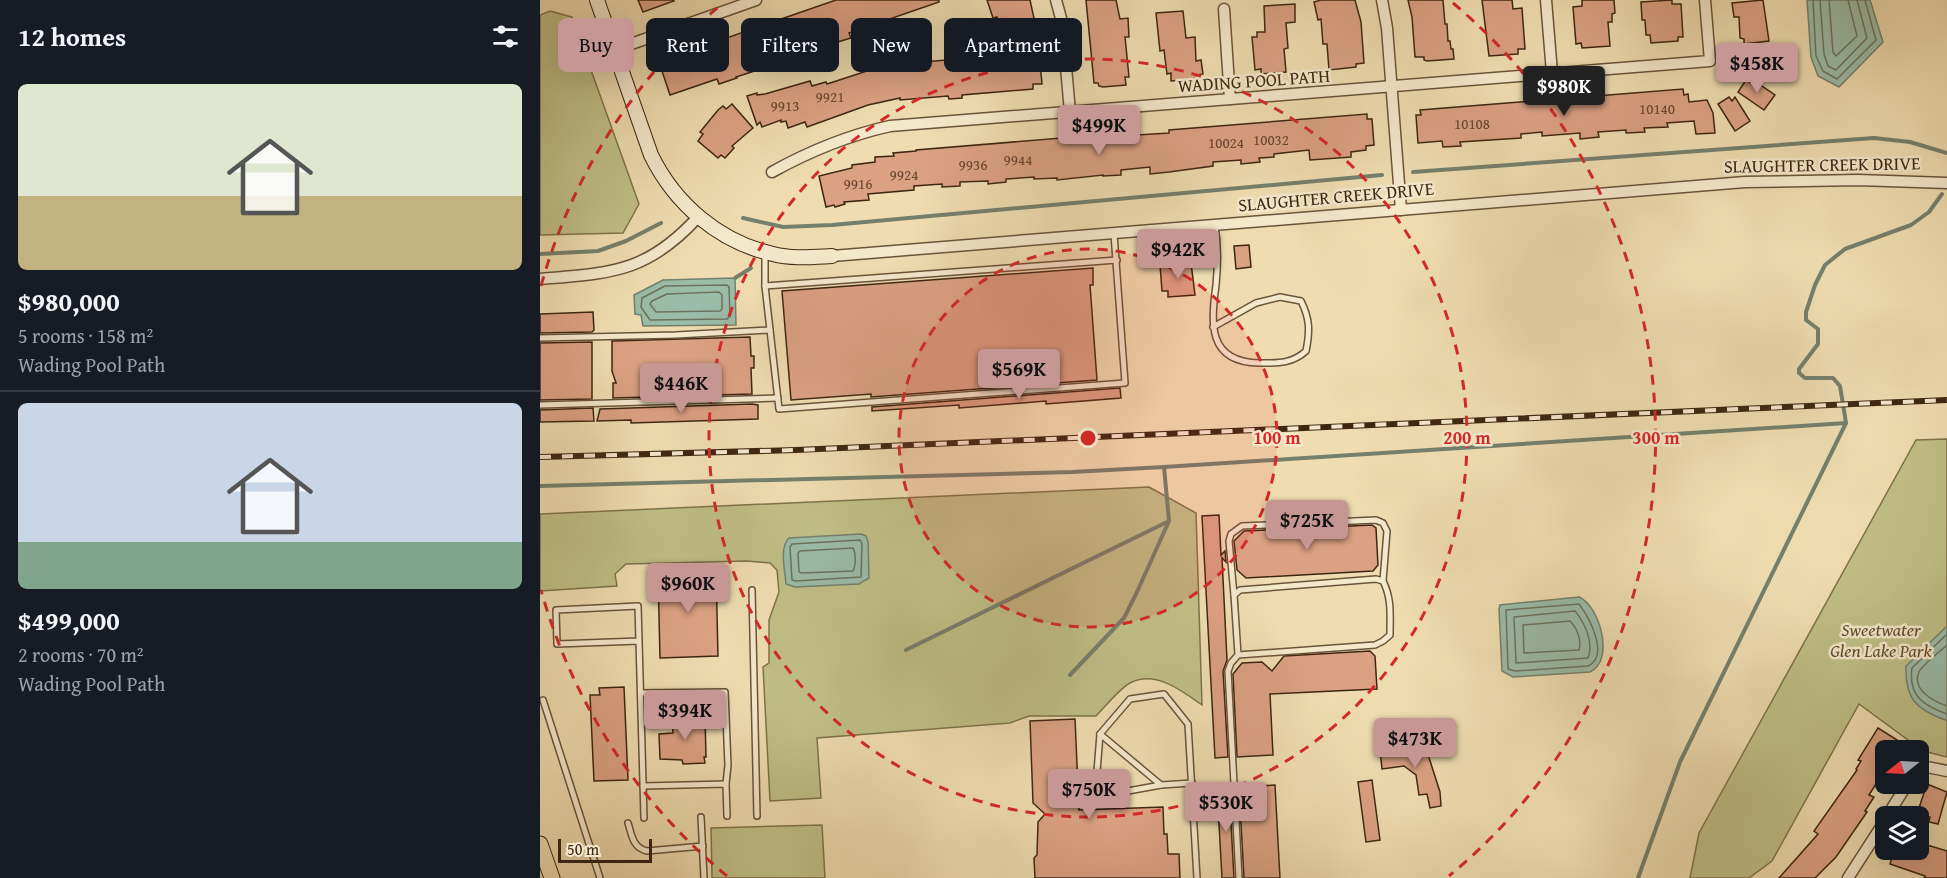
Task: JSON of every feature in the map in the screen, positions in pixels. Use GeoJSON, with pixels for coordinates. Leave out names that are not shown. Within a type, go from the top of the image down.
{"type":"FeatureCollection","features":[{"type":"Feature","properties":{"kind":"main road"},"geometry":{"type":"LineString","coordinates":[[540,844],[552,878]]}},
{"type":"Feature","properties":{"kind":"street","name":"SLAUGHTER CREEK DRIVE"},"geometry":{"type":"LineString","coordinates":[[597,0],[603,18]]}},
{"type":"Feature","properties":{"kind":"street"},"geometry":{"type":"LineString","coordinates":[[634,43],[756,0]]}},
{"type":"Feature","properties":{"kind":"street"},"geometry":{"type":"LineString","coordinates":[[1056,0],[1062,22],[1070,112]]}},
{"type":"Feature","properties":{"kind":"street"},"geometry":{"type":"LineString","coordinates":[[1382,0],[1387,28],[1401,210]]}},
{"type":"Feature","properties":{"kind":"street"},"geometry":{"type":"LineString","coordinates":[[1546,0],[1552,74]]}},
{"type":"Feature","properties":{"kind":"street","name":"WADING POOL PATH"},"geometry":{"type":"LineString","coordinates":[[772,172],[804,156],[874,129],[890,126],[1710,61],[1706,0]]}},
{"type":"Feature","properties":{"kind":"street"},"geometry":{"type":"LineString","coordinates":[[1224,9],[1230,99]]}},
{"type":"Feature","properties":{"kind":"street","name":"SLAUGHTER CREEK DRIVE"},"geometry":{"type":"LineString","coordinates":[[622,72],[644,136],[659,170],[682,201],[698,217],[732,239],[765,252],[804,258],[1745,182],[1869,180],[1947,183]]}},
{"type":"Feature","properties":{"kind":"street"},"geometry":{"type":"LineString","coordinates":[[540,279],[618,271],[646,260],[678,239],[698,217]]}},
{"type":"Feature","properties":{"kind":"street"},"geometry":{"type":"LineString","coordinates":[[1929,767],[1947,771]]}},
{"type":"Feature","properties":{"kind":"street"},"geometry":{"type":"LineString","coordinates":[[1854,876],[1875,838]]}},
{"type":"Feature","properties":{"kind":"lane"},"geometry":{"type":"LineString","coordinates":[[1213,327],[1256,303],[1280,297],[1300,301],[1308,316],[1309,338],[1306,351],[1291,362],[1256,363],[1241,360],[1228,354],[1219,346],[1213,327],[1212,301],[1216,286],[1215,225]]}},
{"type":"Feature","properties":{"kind":"lane"},"geometry":{"type":"LineString","coordinates":[[765,252],[765,286],[779,408],[1125,382],[1114,232]]}},
{"type":"Feature","properties":{"kind":"lane"},"geometry":{"type":"LineString","coordinates":[[765,286],[1117,260]]}},
{"type":"Feature","properties":{"kind":"lane"},"geometry":{"type":"LineString","coordinates":[[540,338],[770,330]]}},
{"type":"Feature","properties":{"kind":"lane"},"geometry":{"type":"LineString","coordinates":[[540,405],[778,398]]}},
{"type":"Feature","properties":{"kind":"lane"},"geometry":{"type":"LineString","coordinates":[[1238,655],[1229,541],[1231,534],[1242,526],[1376,520],[1383,523],[1386,531],[1383,581],[1391,601],[1390,635],[1375,645],[1238,655],[1231,663],[1228,671],[1239,878]]}},
{"type":"Feature","properties":{"kind":"lane"},"geometry":{"type":"LineString","coordinates":[[1234,595],[1240,590],[1376,579],[1383,581]]}},
{"type":"Feature","properties":{"kind":"lane"},"geometry":{"type":"LineString","coordinates":[[752,590],[757,816]]}},
{"type":"Feature","properties":{"kind":"lane"},"geometry":{"type":"LineString","coordinates":[[639,641],[557,644],[556,610],[638,606],[639,641],[640,693],[644,818]]}},
{"type":"Feature","properties":{"kind":"lane"},"geometry":{"type":"LineString","coordinates":[[640,693],[725,692],[728,765],[727,816]]}},
{"type":"Feature","properties":{"kind":"lane"},"geometry":{"type":"LineString","coordinates":[[1192,783],[1161,785],[1095,797],[1100,734],[1130,699],[1164,694],[1188,724],[1192,783],[1197,878]]}},
{"type":"Feature","properties":{"kind":"lane"},"geometry":{"type":"LineString","coordinates":[[543,700],[600,878]]}},
{"type":"Feature","properties":{"kind":"lane"},"geometry":{"type":"LineString","coordinates":[[1100,734],[1161,785]]}},
{"type":"Feature","properties":{"kind":"lane"},"geometry":{"type":"LineString","coordinates":[[643,786],[726,784]]}},
{"type":"Feature","properties":{"kind":"lane"},"geometry":{"type":"LineString","coordinates":[[701,817],[704,878]]}},
{"type":"Feature","properties":{"kind":"lane"},"geometry":{"type":"LineString","coordinates":[[628,823],[635,844],[640,850],[703,846]]}},
{"type":"Feature","properties":{"kind":"green space"},"geometry":{"type":"Polygon","coordinates":[[[550,11],[572,17],[558,18],[558,72],[592,72],[639,204],[623,233],[540,235],[540,15],[550,11]]]}},
{"type":"Feature","properties":{"kind":"green space","name":"Sweetwater Glen Lake Park"},"geometry":{"type":"Polygon","coordinates":[[[1947,439],[1947,757],[1929,752],[1929,740],[1908,740],[1859,704],[1772,861],[1749,878],[1690,878],[1699,833],[1916,440],[1947,439]]]}},
{"type":"Feature","properties":{"kind":"green space"},"geometry":{"type":"Polygon","coordinates":[[[1149,487],[1196,513],[1202,705],[1168,684],[1149,679],[1130,683],[1121,689],[1096,716],[1029,716],[1010,723],[817,738],[821,798],[770,801],[763,667],[769,663],[769,620],[779,592],[777,570],[770,563],[747,561],[626,564],[615,574],[617,586],[540,591],[540,514],[1149,487]]]}},
{"type":"Feature","properties":{"kind":"green space"},"geometry":{"type":"Polygon","coordinates":[[[822,825],[825,878],[712,878],[711,828],[822,825]]]}},
{"type":"Feature","properties":{"kind":"water"},"geometry":{"type":"Polygon","coordinates":[[[1807,0],[1870,0],[1883,42],[1839,87],[1818,76],[1811,57],[1807,0]]]}},
{"type":"Feature","properties":{"kind":"water"},"geometry":{"type":"Polygon","coordinates":[[[735,278],[736,325],[643,326],[641,315],[635,314],[634,295],[663,280],[735,278]]]}},
{"type":"Feature","properties":{"kind":"water"},"geometry":{"type":"Polygon","coordinates":[[[861,534],[866,536],[868,542],[869,578],[859,584],[795,587],[786,584],[783,553],[789,538],[861,534]]]}},
{"type":"Feature","properties":{"kind":"water"},"geometry":{"type":"Polygon","coordinates":[[[1579,597],[1587,602],[1593,611],[1602,634],[1602,657],[1598,666],[1590,672],[1513,677],[1502,671],[1500,605],[1579,597]]]}},
{"type":"Feature","properties":{"kind":"water"},"geometry":{"type":"Polygon","coordinates":[[[1947,626],[1947,720],[1945,720],[1927,712],[1914,701],[1908,687],[1906,666],[1947,626]]]}},
{"type":"Feature","properties":{"kind":"building"},"geometry":{"type":"Polygon","coordinates":[[[638,0],[673,0],[674,1],[643,12],[638,0]]]}},
{"type":"Feature","properties":{"kind":"building"},"geometry":{"type":"Polygon","coordinates":[[[836,0],[939,0],[939,2],[893,18],[851,18],[851,32],[849,33],[851,38],[839,42],[839,18],[784,18],[836,0]]]}},
{"type":"Feature","properties":{"kind":"building"},"geometry":{"type":"Polygon","coordinates":[[[987,0],[1030,0],[1034,18],[993,18],[987,0]]]}},
{"type":"Feature","properties":{"kind":"building"},"geometry":{"type":"Polygon","coordinates":[[[1086,0],[1116,0],[1120,19],[1128,18],[1129,37],[1125,37],[1129,77],[1125,77],[1126,85],[1103,87],[1094,83],[1086,0]]]}},
{"type":"Feature","properties":{"kind":"building"},"geometry":{"type":"Polygon","coordinates":[[[1355,0],[1361,22],[1364,63],[1356,64],[1356,67],[1329,70],[1327,44],[1323,44],[1321,19],[1318,20],[1314,2],[1355,0]]]}},
{"type":"Feature","properties":{"kind":"building"},"geometry":{"type":"Polygon","coordinates":[[[1408,0],[1443,0],[1448,41],[1453,49],[1454,59],[1427,61],[1424,57],[1415,57],[1412,17],[1408,0]]]}},
{"type":"Feature","properties":{"kind":"building"},"geometry":{"type":"Polygon","coordinates":[[[1482,0],[1512,0],[1513,9],[1522,8],[1525,49],[1518,49],[1518,54],[1489,56],[1482,0]]]}},
{"type":"Feature","properties":{"kind":"building"},"geometry":{"type":"Polygon","coordinates":[[[1582,0],[1614,0],[1615,13],[1612,14],[1612,22],[1608,22],[1610,46],[1582,48],[1581,43],[1576,44],[1573,7],[1582,6],[1582,0]]]}},
{"type":"Feature","properties":{"kind":"building"},"geometry":{"type":"Polygon","coordinates":[[[1672,0],[1672,4],[1681,4],[1683,37],[1678,37],[1678,41],[1651,43],[1650,35],[1646,35],[1645,20],[1642,20],[1641,2],[1672,0]]]}},
{"type":"Feature","properties":{"kind":"building"},"geometry":{"type":"Polygon","coordinates":[[[1763,0],[1769,41],[1744,44],[1744,39],[1740,38],[1739,17],[1734,17],[1732,3],[1763,0]]]}},
{"type":"Feature","properties":{"kind":"building"},"geometry":{"type":"Polygon","coordinates":[[[1295,4],[1295,22],[1286,23],[1288,48],[1284,49],[1286,72],[1261,74],[1261,69],[1255,70],[1252,37],[1257,37],[1257,32],[1265,32],[1264,6],[1295,4]]]}},
{"type":"Feature","properties":{"kind":"building"},"geometry":{"type":"Polygon","coordinates":[[[1183,11],[1186,38],[1195,37],[1196,61],[1201,60],[1203,74],[1197,75],[1198,79],[1171,81],[1171,73],[1167,74],[1164,50],[1160,51],[1156,13],[1183,11]]]}},
{"type":"Feature","properties":{"kind":"building"},"geometry":{"type":"Polygon","coordinates":[[[741,33],[741,72],[751,72],[719,84],[717,79],[670,95],[662,72],[729,72],[729,37],[741,33]]]}},
{"type":"Feature","properties":{"kind":"building"},"geometry":{"type":"Polygon","coordinates":[[[944,60],[944,72],[1041,72],[1042,84],[1033,84],[1033,89],[962,95],[962,98],[949,99],[948,96],[900,100],[900,98],[868,105],[807,127],[805,122],[788,128],[786,121],[781,122],[781,120],[762,127],[760,122],[757,125],[747,96],[757,93],[757,95],[765,94],[810,81],[812,86],[826,82],[827,84],[864,72],[932,72],[932,61],[944,60]]]}},
{"type":"Feature","properties":{"kind":"building"},"geometry":{"type":"Polygon","coordinates":[[[1746,80],[1751,83],[1753,80],[1775,95],[1764,110],[1738,92],[1746,80]]]}},
{"type":"Feature","properties":{"kind":"building"},"geometry":{"type":"Polygon","coordinates":[[[1683,89],[1684,95],[1688,94],[1689,102],[1707,100],[1713,113],[1715,133],[1696,134],[1694,121],[1667,123],[1668,127],[1644,128],[1645,132],[1626,133],[1626,130],[1598,132],[1599,137],[1580,139],[1580,133],[1542,136],[1542,132],[1521,134],[1521,138],[1460,142],[1461,146],[1443,147],[1442,141],[1418,143],[1416,115],[1421,115],[1420,110],[1683,89]]]}},
{"type":"Feature","properties":{"kind":"building"},"geometry":{"type":"Polygon","coordinates":[[[1729,97],[1732,101],[1735,97],[1750,121],[1735,131],[1718,104],[1729,97]]]}},
{"type":"Feature","properties":{"kind":"building"},"geometry":{"type":"Polygon","coordinates":[[[732,104],[753,128],[732,146],[734,148],[725,158],[721,155],[718,158],[698,141],[703,134],[700,132],[718,110],[723,106],[726,109],[732,104]]]}},
{"type":"Feature","properties":{"kind":"building"},"geometry":{"type":"Polygon","coordinates":[[[1367,114],[1367,119],[1372,119],[1374,145],[1366,146],[1366,150],[1351,152],[1351,157],[1310,160],[1309,150],[1274,154],[1274,157],[1259,158],[1260,162],[1241,164],[1241,160],[1213,162],[1213,166],[1150,174],[1150,167],[1121,170],[1121,175],[1057,180],[1057,178],[1034,179],[1034,177],[1006,179],[1006,182],[988,184],[988,181],[960,182],[960,186],[942,187],[942,184],[914,186],[914,190],[868,194],[869,200],[844,202],[845,204],[835,207],[834,205],[826,207],[819,176],[852,168],[852,165],[875,162],[875,157],[894,156],[893,153],[916,150],[1137,132],[1137,135],[1169,133],[1169,130],[1367,114]]]}},
{"type":"Feature","properties":{"kind":"building"},"geometry":{"type":"Polygon","coordinates":[[[1249,245],[1251,267],[1236,269],[1234,246],[1249,245]]]}},
{"type":"Feature","properties":{"kind":"building"},"geometry":{"type":"Polygon","coordinates":[[[1191,263],[1195,295],[1168,297],[1168,291],[1162,291],[1160,265],[1191,263]]]}},
{"type":"Feature","properties":{"kind":"building"},"geometry":{"type":"Polygon","coordinates":[[[1093,268],[1093,285],[1090,285],[1097,380],[871,397],[871,394],[791,400],[782,291],[1093,268]]]}},
{"type":"Feature","properties":{"kind":"building"},"geometry":{"type":"Polygon","coordinates":[[[593,312],[594,330],[592,332],[540,333],[540,314],[593,312]]]}},
{"type":"Feature","properties":{"kind":"building"},"geometry":{"type":"Polygon","coordinates":[[[750,337],[751,356],[754,356],[754,368],[751,368],[752,394],[613,398],[613,383],[616,383],[612,371],[612,341],[750,337]]]}},
{"type":"Feature","properties":{"kind":"building"},"geometry":{"type":"Polygon","coordinates":[[[592,342],[592,399],[540,400],[540,343],[592,342]]]}},
{"type":"Feature","properties":{"kind":"building"},"geometry":{"type":"Polygon","coordinates":[[[1120,388],[1121,398],[1046,404],[1046,401],[959,408],[959,405],[872,411],[872,407],[1120,388]]]}},
{"type":"Feature","properties":{"kind":"building"},"geometry":{"type":"Polygon","coordinates":[[[758,405],[758,419],[631,423],[631,420],[597,421],[600,409],[758,405]]]}},
{"type":"Feature","properties":{"kind":"building"},"geometry":{"type":"Polygon","coordinates":[[[593,408],[594,421],[540,422],[540,410],[593,408]]]}},
{"type":"Feature","properties":{"kind":"building"},"geometry":{"type":"Polygon","coordinates":[[[1219,515],[1221,555],[1225,551],[1226,562],[1222,558],[1227,660],[1223,671],[1228,757],[1215,758],[1202,516],[1219,515]]]}},
{"type":"Feature","properties":{"kind":"building"},"geometry":{"type":"Polygon","coordinates":[[[1372,525],[1376,528],[1378,565],[1373,571],[1246,578],[1237,570],[1234,541],[1244,531],[1372,525]]]}},
{"type":"Feature","properties":{"kind":"building"},"geometry":{"type":"Polygon","coordinates":[[[716,570],[718,656],[660,658],[658,572],[716,570]]]}},
{"type":"Feature","properties":{"kind":"building"},"geometry":{"type":"Polygon","coordinates":[[[1370,651],[1375,656],[1377,689],[1270,694],[1273,755],[1237,757],[1233,674],[1242,663],[1262,662],[1272,671],[1284,656],[1370,651]]]}},
{"type":"Feature","properties":{"kind":"building"},"geometry":{"type":"Polygon","coordinates":[[[624,687],[628,780],[594,781],[590,695],[600,695],[599,688],[624,687]]]}},
{"type":"Feature","properties":{"kind":"building"},"geometry":{"type":"Polygon","coordinates":[[[705,716],[705,763],[683,764],[682,760],[660,759],[659,734],[673,733],[672,718],[705,716]]]}},
{"type":"Feature","properties":{"kind":"building"},"geometry":{"type":"Polygon","coordinates":[[[1075,719],[1079,810],[1163,807],[1164,834],[1167,834],[1168,854],[1179,854],[1180,878],[1035,878],[1034,858],[1037,855],[1038,822],[1045,814],[1033,803],[1030,721],[1075,719]]]}},
{"type":"Feature","properties":{"kind":"building"},"geometry":{"type":"Polygon","coordinates":[[[1878,728],[1897,740],[1875,740],[1875,785],[1869,795],[1874,797],[1865,811],[1867,812],[1836,857],[1815,878],[1779,878],[1818,834],[1814,831],[1857,770],[1861,761],[1858,760],[1878,728]]]}},
{"type":"Feature","properties":{"kind":"building"},"geometry":{"type":"Polygon","coordinates":[[[1425,745],[1440,792],[1441,806],[1430,808],[1427,794],[1419,795],[1416,775],[1404,766],[1382,769],[1380,750],[1425,745]]]}},
{"type":"Feature","properties":{"kind":"building"},"geometry":{"type":"Polygon","coordinates":[[[1372,780],[1380,840],[1366,842],[1358,782],[1372,780]]]}},
{"type":"Feature","properties":{"kind":"building"},"geometry":{"type":"Polygon","coordinates":[[[1275,785],[1280,878],[1244,878],[1239,787],[1275,785]]]}},
{"type":"Feature","properties":{"kind":"building"},"geometry":{"type":"Polygon","coordinates":[[[1929,785],[1947,792],[1938,824],[1929,822],[1929,806],[1920,806],[1924,794],[1929,794],[1929,785]]]}},
{"type":"Feature","properties":{"kind":"building"},"geometry":{"type":"Polygon","coordinates":[[[1229,787],[1234,878],[1222,878],[1217,788],[1229,787]]]}},
{"type":"Feature","properties":{"kind":"building"},"geometry":{"type":"Polygon","coordinates":[[[1929,846],[1947,851],[1947,878],[1924,878],[1925,876],[1890,864],[1891,860],[1929,860],[1929,846]]]}},
{"type":"Feature","properties":{"kind":"waterway"},"geometry":{"type":"LineString","coordinates":[[1413,172],[1874,138],[1910,142],[1947,153]]}},
{"type":"Feature","properties":{"kind":"waterway"},"geometry":{"type":"LineString","coordinates":[[743,218],[783,227],[832,225],[1382,175]]}},
{"type":"Feature","properties":{"kind":"waterway"},"geometry":{"type":"LineString","coordinates":[[1638,878],[1680,762],[1846,423],[1840,386],[1833,378],[1805,378],[1799,373],[1799,369],[1818,344],[1818,329],[1806,320],[1806,312],[1815,285],[1825,265],[1845,249],[1911,225],[1929,212],[1942,194]]}},
{"type":"Feature","properties":{"kind":"waterway"},"geometry":{"type":"LineString","coordinates":[[540,254],[598,251],[626,241],[661,223]]}},
{"type":"Feature","properties":{"kind":"waterway"},"geometry":{"type":"LineString","coordinates":[[735,278],[751,268]]}},
{"type":"Feature","properties":{"kind":"waterway"},"geometry":{"type":"LineString","coordinates":[[540,486],[1072,472],[1846,423]]}},
{"type":"Feature","properties":{"kind":"waterway"},"geometry":{"type":"LineString","coordinates":[[1070,675],[1124,618],[1137,592],[1169,521],[1164,467]]}},
{"type":"Feature","properties":{"kind":"waterway"},"geometry":{"type":"LineString","coordinates":[[906,650],[1169,521]]}},
{"type":"Feature","properties":{"kind":"railway"},"geometry":{"type":"LineString","coordinates":[[540,457],[796,450],[1947,400]]}}]}
